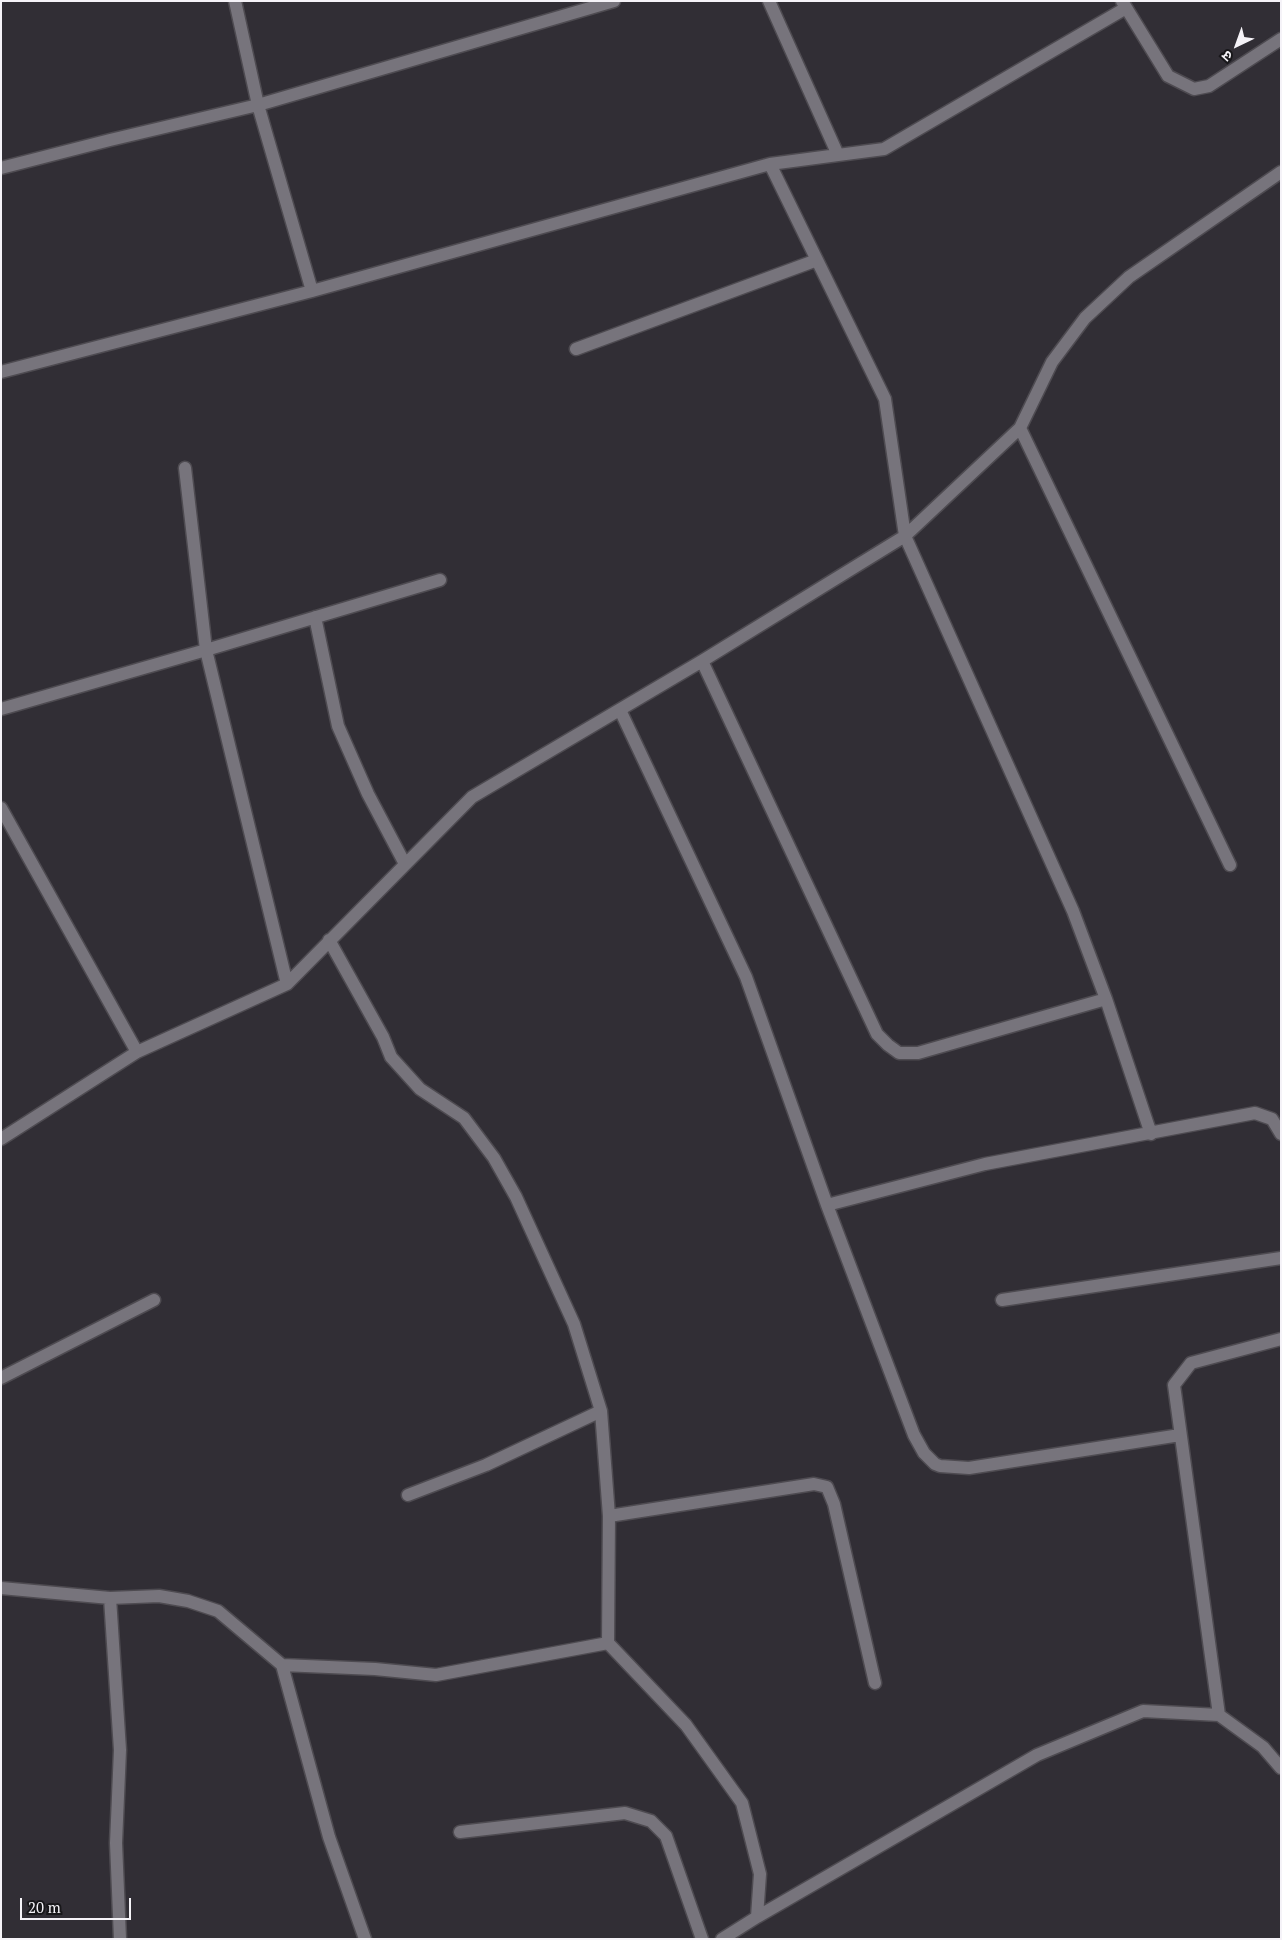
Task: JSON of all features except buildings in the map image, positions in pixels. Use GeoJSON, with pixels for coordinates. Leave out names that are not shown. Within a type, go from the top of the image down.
{"type":"FeatureCollection","features":[{"type":"Feature","properties":{"kind":"street"},"geometry":{"type":"LineString","coordinates":[[235,1],[258,105],[312,291]]}},
{"type":"Feature","properties":{"kind":"street"},"geometry":{"type":"LineString","coordinates":[[1,168],[258,105],[614,1]]}},
{"type":"Feature","properties":{"kind":"street"},"geometry":{"type":"LineString","coordinates":[[768,1],[838,155]]}},
{"type":"Feature","properties":{"kind":"street"},"geometry":{"type":"LineString","coordinates":[[1,372],[312,291],[770,164],[884,149],[1124,4],[1168,76],[1194,89],[1209,86],[1281,39]]}},
{"type":"Feature","properties":{"kind":"street"},"geometry":{"type":"LineString","coordinates":[[770,164],[885,400],[905,536],[1073,911],[1106,999],[1151,1134]]}},
{"type":"Feature","properties":{"kind":"street"},"geometry":{"type":"LineString","coordinates":[[1,1139],[137,1052],[287,984],[472,797],[702,661],[905,536],[1020,428],[1052,362],[1085,318],[1129,277],[1281,172]]}},
{"type":"Feature","properties":{"kind":"street"},"geometry":{"type":"LineString","coordinates":[[576,349],[817,260]]}},
{"type":"Feature","properties":{"kind":"street"},"geometry":{"type":"LineString","coordinates":[[1020,428],[1230,865]]}},
{"type":"Feature","properties":{"kind":"street"},"geometry":{"type":"LineString","coordinates":[[185,468],[206,650],[287,984]]}},
{"type":"Feature","properties":{"kind":"street"},"geometry":{"type":"LineString","coordinates":[[1,709],[440,580]]}},
{"type":"Feature","properties":{"kind":"street"},"geometry":{"type":"LineString","coordinates":[[316,617],[338,726],[368,794],[405,864]]}},
{"type":"Feature","properties":{"kind":"street"},"geometry":{"type":"LineString","coordinates":[[702,661],[877,1034],[888,1045],[899,1053],[918,1053],[1106,999]]}},
{"type":"Feature","properties":{"kind":"street"},"geometry":{"type":"LineString","coordinates":[[620,710],[746,978],[914,1435],[924,1453],[935,1464],[940,1466],[969,1468],[1180,1435]]}},
{"type":"Feature","properties":{"kind":"street"},"geometry":{"type":"LineString","coordinates":[[1,808],[137,1052]]}},
{"type":"Feature","properties":{"kind":"street"},"geometry":{"type":"LineString","coordinates":[[329,940],[383,1037],[391,1057],[420,1090],[464,1118],[494,1158],[516,1197],[574,1324],[601,1411],[609,1516],[608,1643],[686,1725],[742,1803],[760,1874],[757,1917]]}},
{"type":"Feature","properties":{"kind":"street"},"geometry":{"type":"LineString","coordinates":[[828,1205],[985,1164],[1255,1113],[1272,1119],[1281,1134]]}},
{"type":"Feature","properties":{"kind":"street"},"geometry":{"type":"LineString","coordinates":[[1002,1300],[1281,1258]]}},
{"type":"Feature","properties":{"kind":"street"},"geometry":{"type":"LineString","coordinates":[[1,1378],[154,1300]]}},
{"type":"Feature","properties":{"kind":"street"},"geometry":{"type":"LineString","coordinates":[[1219,1715],[1174,1385],[1191,1363],[1281,1339]]}},
{"type":"Feature","properties":{"kind":"street"},"geometry":{"type":"LineString","coordinates":[[408,1495],[486,1465],[601,1411]]}},
{"type":"Feature","properties":{"kind":"street"},"geometry":{"type":"LineString","coordinates":[[609,1516],[814,1484],[826,1487],[834,1504],[874,1683]]}},
{"type":"Feature","properties":{"kind":"street"},"geometry":{"type":"LineString","coordinates":[[1,1588],[110,1598],[160,1596],[188,1601],[218,1611],[282,1665],[329,1837],[365,1939]]}},
{"type":"Feature","properties":{"kind":"street"},"geometry":{"type":"LineString","coordinates":[[110,1598],[120,1750],[116,1843],[120,1939]]}},
{"type":"Feature","properties":{"kind":"street"},"geometry":{"type":"LineString","coordinates":[[282,1665],[375,1669],[436,1675],[608,1643]]}},
{"type":"Feature","properties":{"kind":"street"},"geometry":{"type":"LineString","coordinates":[[722,1939],[1037,1755],[1143,1711],[1219,1715],[1263,1747],[1281,1768]]}},
{"type":"Feature","properties":{"kind":"street"},"geometry":{"type":"LineString","coordinates":[[460,1832],[625,1813],[651,1821],[666,1836],[702,1939]]}}]}
